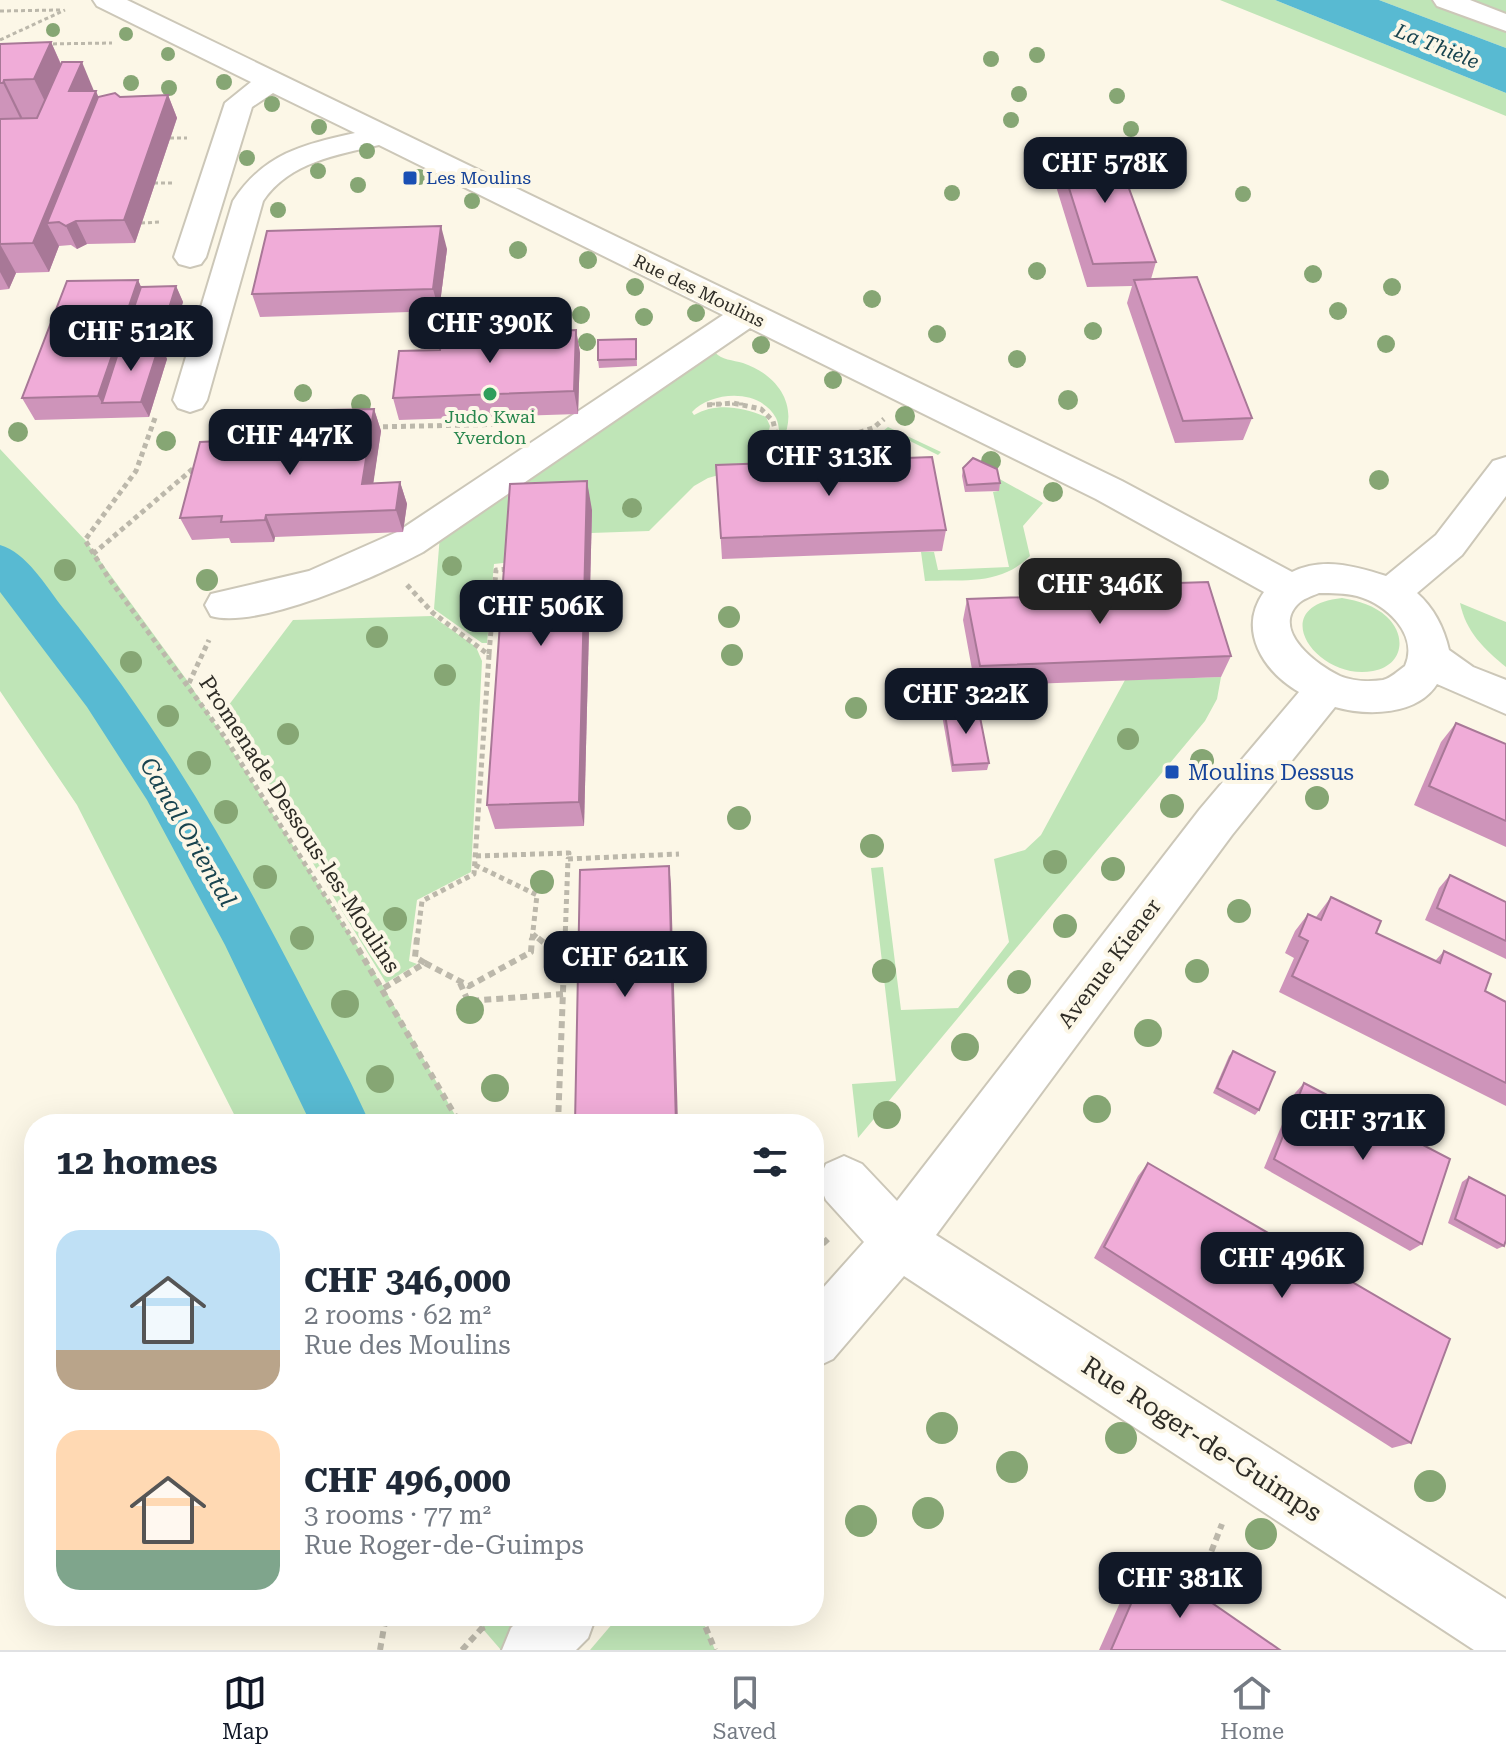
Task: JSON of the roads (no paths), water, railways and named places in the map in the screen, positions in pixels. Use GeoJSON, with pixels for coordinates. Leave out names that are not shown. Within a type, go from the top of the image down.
{"type":"FeatureCollection","features":[{"type":"Feature","properties":{"kind":"street","name":"Rue des Moulins"},"geometry":{"type":"LineString","coordinates":[[106,0],[1109,490],[1289,588]]}},
{"type":"Feature","properties":{"kind":"street"},"geometry":{"type":"LineString","coordinates":[[1446,0],[1506,23]]}},
{"type":"Feature","properties":{"kind":"street"},"geometry":{"type":"LineString","coordinates":[[179,67],[225,59]]}},
{"type":"Feature","properties":{"kind":"street"},"geometry":{"type":"LineString","coordinates":[[190,257],[239,103],[270,82]]}},
{"type":"Feature","properties":{"kind":"street"},"geometry":{"type":"LineString","coordinates":[[190,400],[248,201],[256,185],[285,164],[381,136]]}},
{"type":"Feature","properties":{"kind":"street"},"geometry":{"type":"LineString","coordinates":[[225,605],[288,594],[382,558],[748,314]]}},
{"type":"Feature","properties":{"kind":"street"},"geometry":{"type":"LineString","coordinates":[[1390,594],[1449,545],[1506,470]]}},
{"type":"Feature","properties":{"kind":"street"},"geometry":{"type":"LineString","coordinates":[[1314,578],[1343,578],[1390,594],[1408,608],[1429,641],[1430,658],[1422,676],[1405,690],[1382,697],[1353,696],[1326,689],[1302,676],[1283,658],[1272,639],[1270,619],[1276,602],[1289,588],[1314,578]]}},
{"type":"Feature","properties":{"kind":"street"},"geometry":{"type":"LineString","coordinates":[[1430,658],[1459,678],[1506,698]]}},
{"type":"Feature","properties":{"kind":"street","name":"Avenue Kiener"},"geometry":{"type":"LineString","coordinates":[[824,1328],[899,1242],[1216,822],[1326,689]]}},
{"type":"Feature","properties":{"kind":"street","name":"Rue Roger-de-Guimps"},"geometry":{"type":"LineString","coordinates":[[844,1182],[899,1242],[1506,1635]]}},
{"type":"Feature","properties":{"kind":"street"},"geometry":{"type":"LineString","coordinates":[[510,1637],[539,1626]]}},
{"type":"Feature","properties":{"kind":"water","name":"La Thièle"},"geometry":{"type":"Polygon","coordinates":[[[1275,0],[1379,0],[1506,48],[1506,93],[1275,0]]]}},
{"type":"Feature","properties":{"kind":"waterway","name":"Canal Oriental"},"geometry":{"type":"LineString","coordinates":[[0,561],[87,671],[164,786],[244,929],[336,1114]]}},
{"type":"Feature","properties":{"kind":"place","name":"Les Moulins"},"geometry":{"type":"Point","coordinates":[410,178]}},
{"type":"Feature","properties":{"kind":"place","name":"Judo Kwai Yverdon"},"geometry":{"type":"Point","coordinates":[490,394]}},
{"type":"Feature","properties":{"kind":"place","name":"Moulins Dessus"},"geometry":{"type":"Point","coordinates":[1172,772]}}]}
